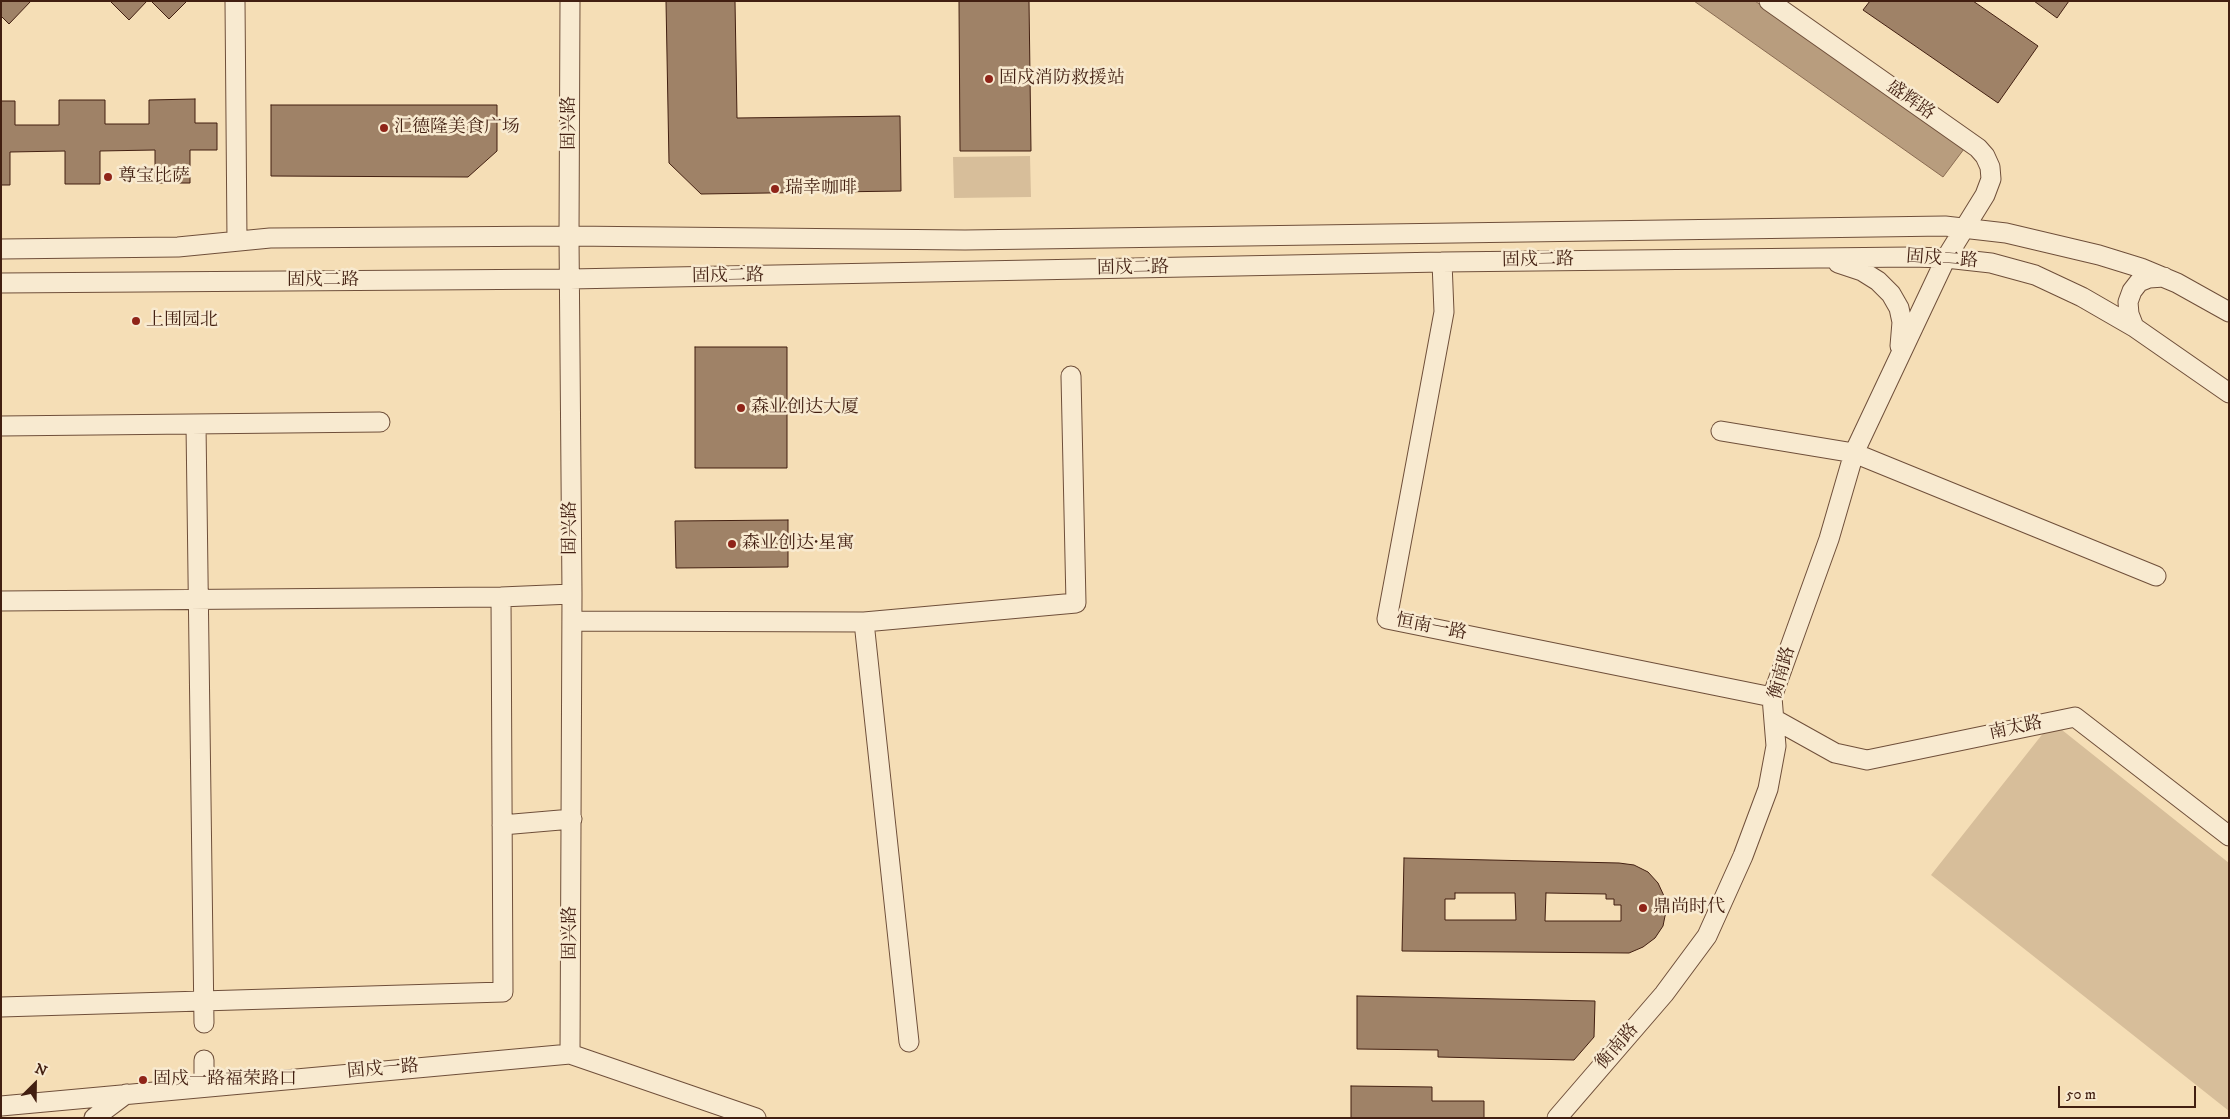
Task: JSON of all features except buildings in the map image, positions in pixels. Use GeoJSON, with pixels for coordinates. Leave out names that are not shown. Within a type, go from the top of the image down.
{"type":"FeatureCollection","features":[{"type":"Feature","properties":{"kind":"street"},"geometry":{"type":"LineString","coordinates":[[235,1],[237,241]]}},
{"type":"Feature","properties":{"kind":"street","name":"固兴路"},"geometry":{"type":"LineString","coordinates":[[570,1],[569,236],[572,594],[570,1054]]}},
{"type":"Feature","properties":{"kind":"street","name":"盛辉路"},"geometry":{"type":"LineString","coordinates":[[1770,1],[1978,148],[1985,156],[1990,167],[1991,179],[1989,188],[1964,227]]}},
{"type":"Feature","properties":{"kind":"street","name":"固戍二路"},"geometry":{"type":"LineString","coordinates":[[1,249],[178,247],[270,238],[569,236],[965,240],[1904,226],[1964,227],[2055,243],[2099,254],[2164,277],[2229,312]]}},
{"type":"Feature","properties":{"kind":"street","name":"衡南路"},"geometry":{"type":"LineString","coordinates":[[1557,1118],[1664,994],[1707,936],[1743,856],[1768,789],[1776,746],[1772,697],[1828,539],[1854,453],[1946,258],[1964,227]]}},
{"type":"Feature","properties":{"kind":"street"},"geometry":{"type":"LineString","coordinates":[[1812,258],[1841,263],[1862,271],[1878,280],[1891,294],[1899,308],[1902,322],[1898,362]]}},
{"type":"Feature","properties":{"kind":"street","name":"固戍二路"},"geometry":{"type":"LineString","coordinates":[[1,283],[570,279],[1442,262],[1946,258],[1991,263],[2035,275],[2082,296],[2134,327],[2229,393]]}},
{"type":"Feature","properties":{"kind":"street","name":"恒南一路"},"geometry":{"type":"LineString","coordinates":[[1442,262],[1444,312],[1387,619],[1772,697]]}},
{"type":"Feature","properties":{"kind":"street"},"geometry":{"type":"LineString","coordinates":[[2134,327],[2129,314],[2128,302],[2132,291],[2139,282],[2148,278],[2164,277]]}},
{"type":"Feature","properties":{"kind":"street"},"geometry":{"type":"LineString","coordinates":[[572,622],[864,622],[1076,603],[1071,376]]}},
{"type":"Feature","properties":{"kind":"street"},"geometry":{"type":"LineString","coordinates":[[1,426],[380,422]]}},
{"type":"Feature","properties":{"kind":"street"},"geometry":{"type":"LineString","coordinates":[[196,425],[204,1023]]}},
{"type":"Feature","properties":{"kind":"street"},"geometry":{"type":"LineString","coordinates":[[1721,431],[1854,453],[2156,576]]}},
{"type":"Feature","properties":{"kind":"street"},"geometry":{"type":"LineString","coordinates":[[1,602],[501,597],[572,594]]}},
{"type":"Feature","properties":{"kind":"street"},"geometry":{"type":"LineString","coordinates":[[1,1007],[503,992],[501,597]]}},
{"type":"Feature","properties":{"kind":"street"},"geometry":{"type":"LineString","coordinates":[[864,622],[909,1042]]}},
{"type":"Feature","properties":{"kind":"street","name":"南太路"},"geometry":{"type":"LineString","coordinates":[[1774,719],[1835,753],[1867,760],[2074,717],[2229,836]]}},
{"type":"Feature","properties":{"kind":"street"},"geometry":{"type":"LineString","coordinates":[[502,825],[572,819]]}},
{"type":"Feature","properties":{"kind":"street","name":"固戍一路"},"geometry":{"type":"LineString","coordinates":[[1,1106],[570,1054],[756,1118]]}},
{"type":"Feature","properties":{"kind":"street"},"geometry":{"type":"LineString","coordinates":[[204,1060],[204,1086]]}},
{"type":"Feature","properties":{"kind":"street"},"geometry":{"type":"LineString","coordinates":[[94,1118],[126,1094]]}},
{"type":"Feature","properties":{"kind":"shaded area"},"geometry":{"type":"Polygon","coordinates":[[[1694,1],[1755,1],[1964,149],[1943,177],[1694,1]]]}},
{"type":"Feature","properties":{"kind":"shaded area"},"geometry":{"type":"Polygon","coordinates":[[[1030,156],[1031,197],[954,198],[953,157],[1030,156]]]}},
{"type":"Feature","properties":{"kind":"shaded area"},"geometry":{"type":"Polygon","coordinates":[[[2052,722],[2229,863],[2229,1111],[1931,875],[2052,722]]]}},
{"type":"Feature","properties":{"kind":"place","name":"固戍消防救援站"},"geometry":{"type":"Point","coordinates":[989,79]}},
{"type":"Feature","properties":{"kind":"place","name":"汇德隆美食广场"},"geometry":{"type":"Point","coordinates":[384,128]}},
{"type":"Feature","properties":{"kind":"place","name":"尊宝比萨"},"geometry":{"type":"Point","coordinates":[108,177]}},
{"type":"Feature","properties":{"kind":"place","name":"瑞幸咖啡"},"geometry":{"type":"Point","coordinates":[775,189]}},
{"type":"Feature","properties":{"kind":"place","name":"上围园北"},"geometry":{"type":"Point","coordinates":[136,321]}},
{"type":"Feature","properties":{"kind":"place","name":"森业创达大厦"},"geometry":{"type":"Point","coordinates":[741,408]}},
{"type":"Feature","properties":{"kind":"place","name":"森业创达·星寓"},"geometry":{"type":"Point","coordinates":[732,544]}},
{"type":"Feature","properties":{"kind":"place","name":"鼎尚时代"},"geometry":{"type":"Point","coordinates":[1643,908]}},
{"type":"Feature","properties":{"kind":"place","name":"固戍一路福荣路口"},"geometry":{"type":"Point","coordinates":[143,1080]}}]}
